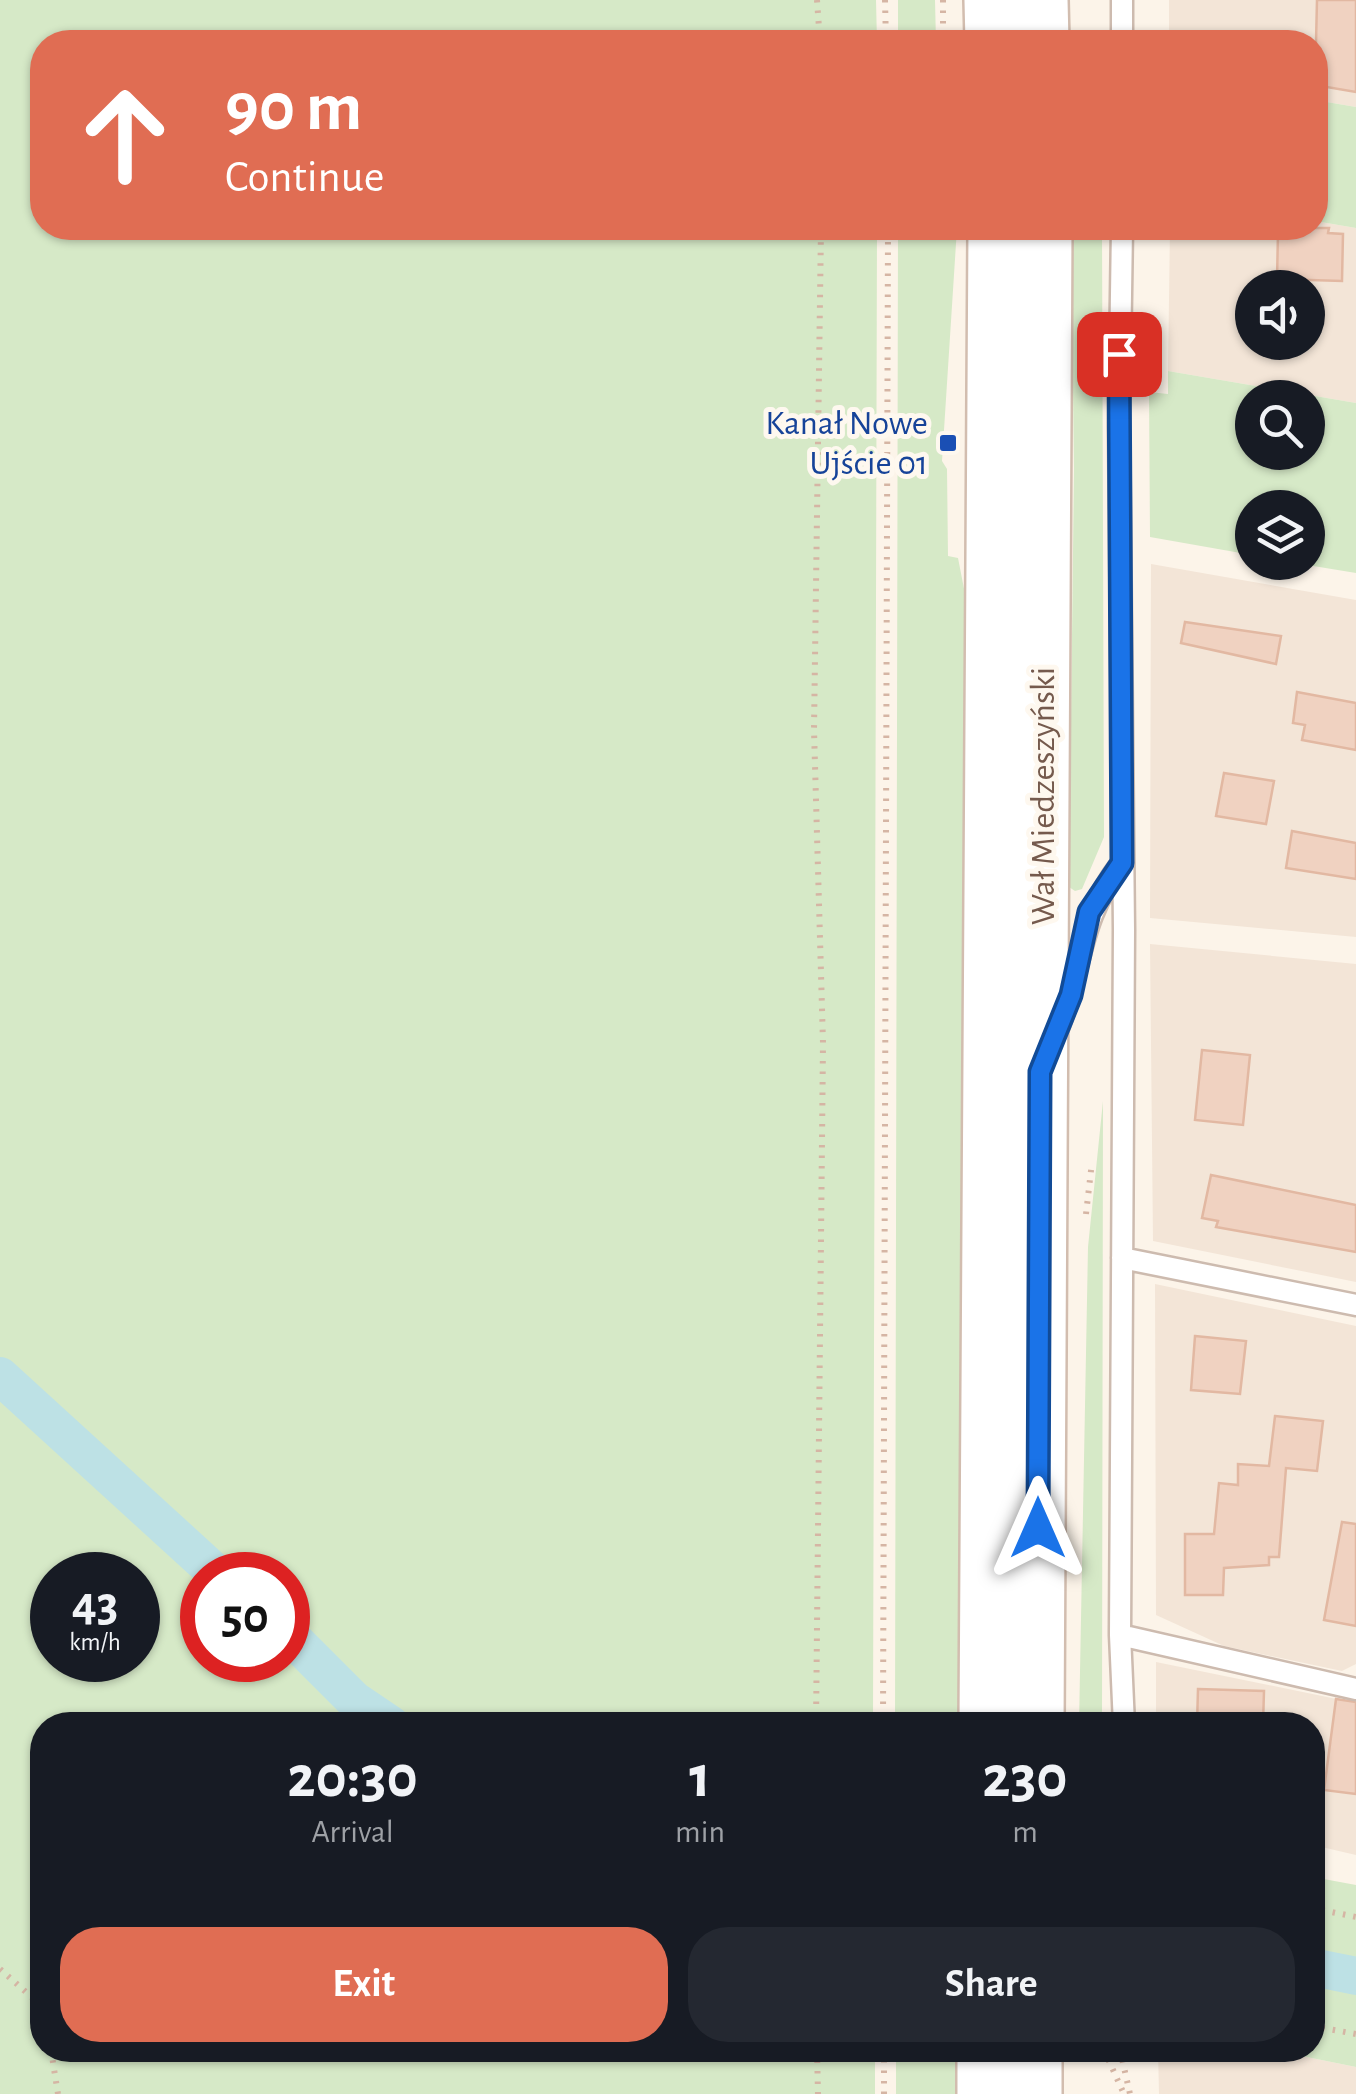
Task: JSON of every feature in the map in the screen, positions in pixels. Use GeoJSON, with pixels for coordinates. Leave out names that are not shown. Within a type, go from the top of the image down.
{"type":"FeatureCollection","features":[{"type":"Feature","properties":{"kind":"main road"},"geometry":{"type":"LineString","coordinates":[[992,0],[993,30]]}},
{"type":"Feature","properties":{"kind":"main road"},"geometry":{"type":"LineString","coordinates":[[1040,0],[1041,30]]}},
{"type":"Feature","properties":{"kind":"main road","name":"Wał Miedzeszyński"},"geometry":{"type":"LineString","coordinates":[[988,1712],[996,240]]}},
{"type":"Feature","properties":{"kind":"main road","name":"Wał Miedzeszyński"},"geometry":{"type":"LineString","coordinates":[[1036,1712],[1044,240]]}},
{"type":"Feature","properties":{"kind":"main road"},"geometry":{"type":"LineString","coordinates":[[985,2062],[985,2094]]}},
{"type":"Feature","properties":{"kind":"main road"},"geometry":{"type":"LineString","coordinates":[[1034,2062],[1034,2094]]}},
{"type":"Feature","properties":{"kind":"lane"},"geometry":{"type":"LineString","coordinates":[[1122,0],[1122,30]]}},
{"type":"Feature","properties":{"kind":"lane"},"geometry":{"type":"LineString","coordinates":[[1122,240],[1120,1636],[1123,1712]]}},
{"type":"Feature","properties":{"kind":"lane"},"geometry":{"type":"LineString","coordinates":[[1040,1072],[1071,995],[1089,912],[1122,863]]}},
{"type":"Feature","properties":{"kind":"lane"},"geometry":{"type":"LineString","coordinates":[[1122,1258],[1356,1306]]}},
{"type":"Feature","properties":{"kind":"lane"},"geometry":{"type":"LineString","coordinates":[[1120,1636],[1356,1689]]}},
{"type":"Feature","properties":{"kind":"path"},"geometry":{"type":"LineString","coordinates":[[817,0],[819,30]]}},
{"type":"Feature","properties":{"kind":"path"},"geometry":{"type":"LineString","coordinates":[[885,0],[886,30]]}},
{"type":"Feature","properties":{"kind":"path"},"geometry":{"type":"LineString","coordinates":[[943,0],[943,30]]}},
{"type":"Feature","properties":{"kind":"path"},"geometry":{"type":"LineString","coordinates":[[816,1712],[822,1043],[814,730],[821,240]]}},
{"type":"Feature","properties":{"kind":"path"},"geometry":{"type":"LineString","coordinates":[[882,1712],[888,240]]}},
{"type":"Feature","properties":{"kind":"path"},"geometry":{"type":"LineString","coordinates":[[1325,1911],[1356,1917]]}},
{"type":"Feature","properties":{"kind":"path"},"geometry":{"type":"LineString","coordinates":[[0,1970],[30,1996]]}},
{"type":"Feature","properties":{"kind":"path"},"geometry":{"type":"LineString","coordinates":[[1325,2028],[1356,2034]]}},
{"type":"Feature","properties":{"kind":"path"},"geometry":{"type":"LineString","coordinates":[[53,2062],[58,2094]]}},
{"type":"Feature","properties":{"kind":"path"},"geometry":{"type":"LineString","coordinates":[[817,2062],[818,2094]]}},
{"type":"Feature","properties":{"kind":"path"},"geometry":{"type":"LineString","coordinates":[[884,2062],[884,2094]]}},
{"type":"Feature","properties":{"kind":"path"},"geometry":{"type":"LineString","coordinates":[[1110,2062],[1127,2094]]}},
{"type":"Feature","properties":{"kind":"path"},"geometry":{"type":"LineString","coordinates":[[1122,2062],[1127,2094]]}},
{"type":"Feature","properties":{"kind":"shaded area"},"geometry":{"type":"Polygon","coordinates":[[[1169,0],[1356,0],[1356,107],[1328,102],[1328,30],[1169,30],[1169,0]]]}},
{"type":"Feature","properties":{"kind":"shaded area"},"geometry":{"type":"Polygon","coordinates":[[[1328,223],[1356,228],[1356,403],[1325,398],[1325,380],[1235,382],[1168,371],[1170,240],[1328,240],[1328,223]]]}},
{"type":"Feature","properties":{"kind":"shaded area"},"geometry":{"type":"Polygon","coordinates":[[[1151,564],[1356,600],[1356,937],[1150,918],[1151,564]]]}},
{"type":"Feature","properties":{"kind":"shaded area"},"geometry":{"type":"Polygon","coordinates":[[[1150,944],[1356,964],[1356,1282],[1153,1241],[1150,944]]]}},
{"type":"Feature","properties":{"kind":"shaded area"},"geometry":{"type":"Polygon","coordinates":[[[1155,1284],[1356,1326],[1356,1664],[1342,1671],[1224,1646],[1156,1615],[1155,1284]]]}},
{"type":"Feature","properties":{"kind":"shaded area"},"geometry":{"type":"Polygon","coordinates":[[[1156,1662],[1356,1703],[1356,1855],[1325,1848],[1325,1712],[1156,1712],[1156,1662]]]}},
{"type":"Feature","properties":{"kind":"shaded area"},"geometry":{"type":"Polygon","coordinates":[[[1325,2061],[1356,2067],[1356,2094],[1159,2094],[1158,2062],[1325,2061]]]}},
{"type":"Feature","properties":{"kind":"green space"},"geometry":{"type":"Polygon","coordinates":[[[0,0],[876,0],[877,30],[30,30],[30,240],[877,240],[873,1712],[30,1712],[30,2062],[875,2062],[875,2094],[0,2094],[0,0]]]}},
{"type":"Feature","properties":{"kind":"green space"},"geometry":{"type":"Polygon","coordinates":[[[898,0],[935,0],[936,30],[898,30],[898,0]]]}},
{"type":"Feature","properties":{"kind":"green space"},"geometry":{"type":"Polygon","coordinates":[[[1328,102],[1356,107],[1356,228],[1328,223],[1328,102]]]}},
{"type":"Feature","properties":{"kind":"green space"},"geometry":{"type":"Polygon","coordinates":[[[898,240],[956,240],[942,461],[947,469],[948,556],[958,558],[975,645],[965,1712],[895,1712],[898,240]]]}},
{"type":"Feature","properties":{"kind":"green space"},"geometry":{"type":"Polygon","coordinates":[[[1071,240],[1102,240],[1104,837],[1082,889],[1075,891],[1069,887],[1074,469],[1071,240]]]}},
{"type":"Feature","properties":{"kind":"green space"},"geometry":{"type":"Polygon","coordinates":[[[1168,371],[1235,382],[1235,470],[1325,470],[1325,398],[1356,403],[1356,573],[1325,568],[1325,490],[1235,490],[1235,552],[1150,537],[1149,392],[1168,394],[1168,371]]]}},
{"type":"Feature","properties":{"kind":"green space"},"geometry":{"type":"Polygon","coordinates":[[[1103,1101],[1102,1712],[1079,1712],[1088,1247],[1103,1101]]]}},
{"type":"Feature","properties":{"kind":"green space"},"geometry":{"type":"Polygon","coordinates":[[[1325,1879],[1356,1885],[1356,2067],[1325,2061],[1325,1879]]]}},
{"type":"Feature","properties":{"kind":"green space"},"geometry":{"type":"Polygon","coordinates":[[[896,2062],[961,2062],[962,2094],[896,2094],[896,2062]]]}},
{"type":"Feature","properties":{"kind":"building"},"geometry":{"type":"Polygon","coordinates":[[[1317,0],[1356,0],[1356,92],[1328,87],[1328,30],[1316,30],[1317,0]]]}},
{"type":"Feature","properties":{"kind":"building"},"geometry":{"type":"Polygon","coordinates":[[[1328,233],[1343,234],[1342,281],[1325,280],[1325,270],[1277,270],[1278,240],[1328,240],[1328,233]]]}},
{"type":"Feature","properties":{"kind":"building"},"geometry":{"type":"Polygon","coordinates":[[[1185,622],[1281,636],[1276,664],[1181,643],[1185,622]]]}},
{"type":"Feature","properties":{"kind":"building"},"geometry":{"type":"Polygon","coordinates":[[[1297,692],[1356,703],[1356,750],[1302,740],[1305,725],[1293,723],[1297,692]]]}},
{"type":"Feature","properties":{"kind":"building"},"geometry":{"type":"Polygon","coordinates":[[[1224,773],[1274,781],[1266,824],[1216,816],[1224,773]]]}},
{"type":"Feature","properties":{"kind":"building"},"geometry":{"type":"Polygon","coordinates":[[[1292,831],[1356,843],[1356,879],[1286,868],[1292,831]]]}},
{"type":"Feature","properties":{"kind":"building"},"geometry":{"type":"Polygon","coordinates":[[[1202,1050],[1250,1055],[1243,1125],[1195,1120],[1202,1050]]]}},
{"type":"Feature","properties":{"kind":"building"},"geometry":{"type":"Polygon","coordinates":[[[1211,1175],[1356,1205],[1356,1252],[1216,1227],[1218,1221],[1202,1218],[1211,1175]]]}},
{"type":"Feature","properties":{"kind":"building"},"geometry":{"type":"Polygon","coordinates":[[[1195,1336],[1246,1341],[1240,1394],[1191,1390],[1195,1336]]]}},
{"type":"Feature","properties":{"kind":"building"},"geometry":{"type":"Polygon","coordinates":[[[1275,1416],[1323,1421],[1317,1471],[1286,1468],[1279,1557],[1269,1557],[1269,1565],[1224,1568],[1223,1595],[1185,1595],[1185,1534],[1214,1534],[1219,1483],[1238,1485],[1238,1464],[1269,1466],[1275,1416]]]}},
{"type":"Feature","properties":{"kind":"building"},"geometry":{"type":"Polygon","coordinates":[[[1342,1522],[1356,1524],[1356,1626],[1324,1620],[1342,1522]]]}},
{"type":"Feature","properties":{"kind":"building"},"geometry":{"type":"Polygon","coordinates":[[[1198,1689],[1264,1691],[1263,1712],[1197,1712],[1198,1689]]]}},
{"type":"Feature","properties":{"kind":"building"},"geometry":{"type":"Polygon","coordinates":[[[1336,1699],[1356,1702],[1356,1794],[1325,1790],[1336,1699]]]}},
{"type":"Feature","properties":{"kind":"waterway"},"geometry":{"type":"LineString","coordinates":[[0,1376],[193,1552]]}},
{"type":"Feature","properties":{"kind":"waterway"},"geometry":{"type":"LineString","coordinates":[[310,1656],[354,1700],[372,1712]]}},
{"type":"Feature","properties":{"kind":"waterway"},"geometry":{"type":"LineString","coordinates":[[1325,1970],[1356,1976]]}},
{"type":"Feature","properties":{"kind":"place","name":"Kanał Nowe Ujście 01"},"geometry":{"type":"Point","coordinates":[948,443]}},
{"type":"Feature","properties":{"kind":"route"},"geometry":{"type":"LineString","coordinates":[[1038,1528],[1040,1072],[1071,995],[1089,912],[1122,863],[1119,354]]}}]}
